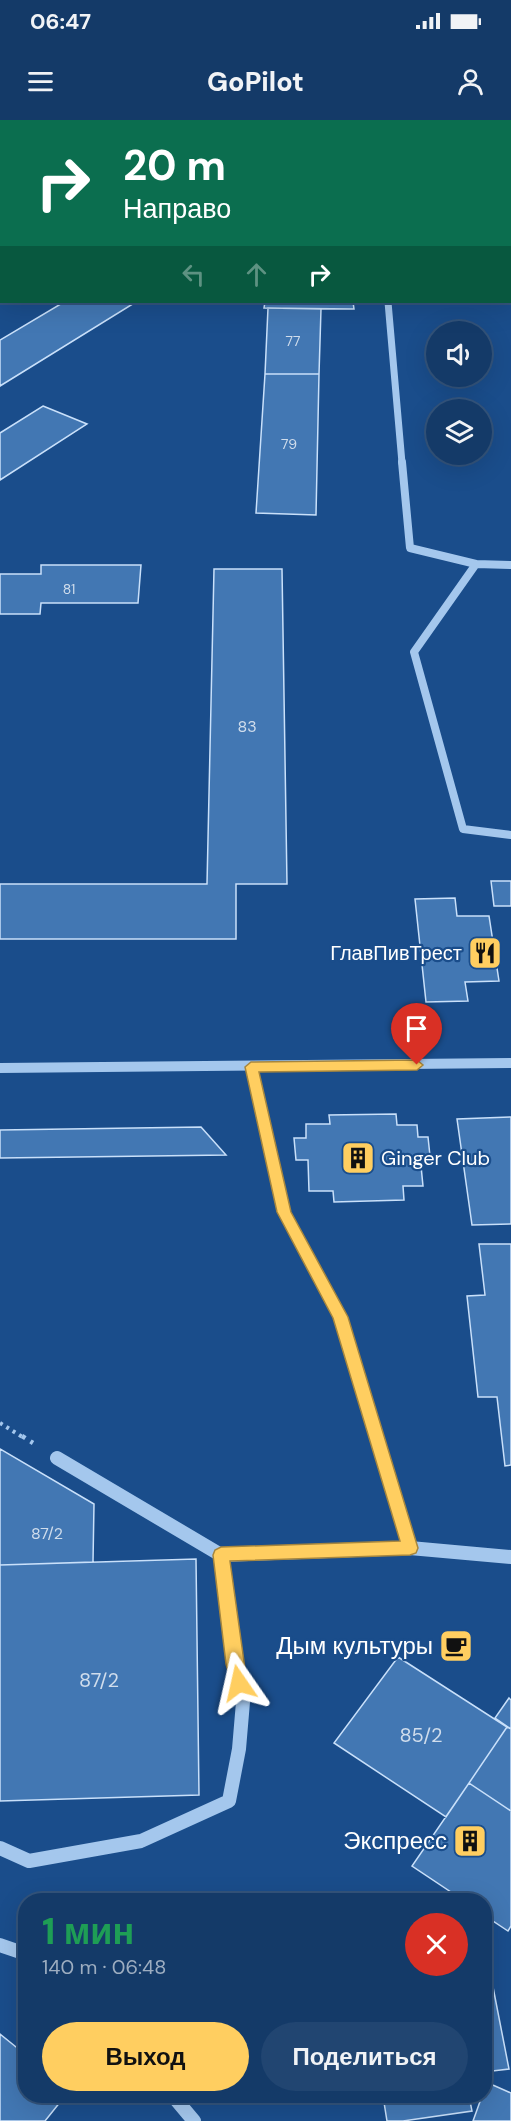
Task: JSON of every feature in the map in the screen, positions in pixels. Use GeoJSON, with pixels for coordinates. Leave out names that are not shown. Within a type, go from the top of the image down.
{"type":"FeatureCollection","features":[{"type":"Feature","properties":{"kind":"street"},"geometry":{"type":"LineString","coordinates":[[388,303],[410,548],[476,564],[511,565]]}},
{"type":"Feature","properties":{"kind":"street"},"geometry":{"type":"LineString","coordinates":[[476,564],[414,652],[463,829],[511,835]]}},
{"type":"Feature","properties":{"kind":"street"},"geometry":{"type":"LineString","coordinates":[[0,1068],[511,1063]]}},
{"type":"Feature","properties":{"kind":"street"},"geometry":{"type":"LineString","coordinates":[[251,1067],[284,1212],[340,1317],[410,1548]]}},
{"type":"Feature","properties":{"kind":"street"},"geometry":{"type":"LineString","coordinates":[[57,1458],[221,1555],[410,1548],[511,1557]]}},
{"type":"Feature","properties":{"kind":"street"},"geometry":{"type":"LineString","coordinates":[[0,1848],[29,1861],[141,1841],[229,1801],[239,1749],[243,1702],[234,1664],[221,1555]]}},
{"type":"Feature","properties":{"kind":"street"},"geometry":{"type":"LineString","coordinates":[[0,1945],[18,1951]]}},
{"type":"Feature","properties":{"kind":"street"},"geometry":{"type":"LineString","coordinates":[[179,2103],[194,2121]]}},
{"type":"Feature","properties":{"kind":"building"},"geometry":{"type":"Polygon","coordinates":[[[62,303],[134,303],[0,386],[0,340],[62,303]]]}},
{"type":"Feature","properties":{"kind":"building"},"geometry":{"type":"Polygon","coordinates":[[[265,303],[353,303],[354,309],[264,308],[265,303]]]}},
{"type":"Feature","properties":{"kind":"building"},"geometry":{"type":"Polygon","coordinates":[[[268,308],[321,309],[319,374],[265,374],[268,308]]]}},
{"type":"Feature","properties":{"kind":"building"},"geometry":{"type":"Polygon","coordinates":[[[265,374],[319,374],[316,515],[256,513],[265,374]]]}},
{"type":"Feature","properties":{"kind":"building"},"geometry":{"type":"Polygon","coordinates":[[[43,406],[87,424],[0,480],[0,433],[43,406]]]}},
{"type":"Feature","properties":{"kind":"building"},"geometry":{"type":"Polygon","coordinates":[[[41,565],[141,565],[138,603],[41,603],[40,614],[0,614],[0,574],[41,574],[41,565]]]}},
{"type":"Feature","properties":{"kind":"building"},"geometry":{"type":"Polygon","coordinates":[[[214,569],[282,569],[287,884],[236,884],[236,939],[0,939],[0,884],[207,884],[214,569]]]}},
{"type":"Feature","properties":{"kind":"building"},"geometry":{"type":"Polygon","coordinates":[[[491,881],[511,881],[511,906],[494,906],[491,881]]]}},
{"type":"Feature","properties":{"kind":"building"},"geometry":{"type":"Polygon","coordinates":[[[455,898],[457,916],[489,916],[499,981],[465,982],[468,1001],[426,1002],[415,899],[455,898]]]}},
{"type":"Feature","properties":{"kind":"building","name":"Ginger Club"},"geometry":{"type":"Polygon","coordinates":[[[396,1114],[397,1125],[417,1125],[418,1137],[428,1137],[430,1156],[420,1156],[423,1186],[403,1186],[404,1200],[334,1202],[333,1191],[309,1191],[308,1160],[296,1160],[294,1138],[306,1138],[306,1124],[330,1124],[329,1115],[396,1114]]]}},
{"type":"Feature","properties":{"kind":"building"},"geometry":{"type":"Polygon","coordinates":[[[511,1117],[511,1224],[472,1225],[457,1119],[511,1117]]]}},
{"type":"Feature","properties":{"kind":"building"},"geometry":{"type":"Polygon","coordinates":[[[201,1127],[226,1155],[0,1158],[0,1130],[201,1127]]]}},
{"type":"Feature","properties":{"kind":"building"},"geometry":{"type":"Polygon","coordinates":[[[479,1244],[511,1244],[511,1465],[505,1466],[497,1397],[478,1397],[467,1296],[485,1295],[479,1244]]]}},
{"type":"Feature","properties":{"kind":"building"},"geometry":{"type":"Polygon","coordinates":[[[0,1449],[94,1504],[93,1562],[0,1565],[0,1449]]]}},
{"type":"Feature","properties":{"kind":"building"},"geometry":{"type":"Polygon","coordinates":[[[196,1559],[199,1795],[0,1801],[0,1565],[196,1559]]]}},
{"type":"Feature","properties":{"kind":"building"},"geometry":{"type":"Polygon","coordinates":[[[398,1657],[507,1727],[446,1817],[334,1743],[398,1657]]]}},
{"type":"Feature","properties":{"kind":"building"},"geometry":{"type":"Polygon","coordinates":[[[509,1698],[511,1700],[511,1729],[495,1718],[509,1698]]]}},
{"type":"Feature","properties":{"kind":"building"},"geometry":{"type":"Polygon","coordinates":[[[507,1727],[511,1729],[511,1811],[469,1783],[507,1727]]]}},
{"type":"Feature","properties":{"kind":"building","name":"Экспресс"},"geometry":{"type":"Polygon","coordinates":[[[469,1783],[511,1811],[511,1926],[508,1931],[492,1920],[492,1893],[452,1893],[412,1866],[469,1783]]]}},
{"type":"Feature","properties":{"kind":"building"},"geometry":{"type":"Polygon","coordinates":[[[492,1987],[509,2069],[492,2071],[492,1987]]]}},
{"type":"Feature","properties":{"kind":"building"},"geometry":{"type":"Polygon","coordinates":[[[0,2034],[18,2049],[18,2103],[59,2103],[45,2121],[0,2121],[0,2034]]]}},
{"type":"Feature","properties":{"kind":"building"},"geometry":{"type":"Polygon","coordinates":[[[492,2085],[511,2093],[511,2121],[473,2121],[479,2103],[492,2103],[492,2085]]]}},
{"type":"Feature","properties":{"kind":"building"},"geometry":{"type":"Polygon","coordinates":[[[384,2103],[470,2103],[472,2111],[403,2121],[387,2121],[384,2103]]]}},
{"type":"Feature","properties":{"kind":"place","name":"ГлавПивТрест"},"geometry":{"type":"Point","coordinates":[485,953]}},
{"type":"Feature","properties":{"kind":"place","name":"Ginger Club"},"geometry":{"type":"Point","coordinates":[358,1158]}},
{"type":"Feature","properties":{"kind":"place","name":"Дым культуры"},"geometry":{"type":"Point","coordinates":[456,1646]}},
{"type":"Feature","properties":{"kind":"place","name":"Экспресс"},"geometry":{"type":"Point","coordinates":[470,1841]}},
{"type":"Feature","properties":{"kind":"route"},"geometry":{"type":"LineString","coordinates":[[239,1683],[234,1664],[221,1555],[410,1548],[340,1317],[284,1212],[251,1067],[417,1065]]}}]}
